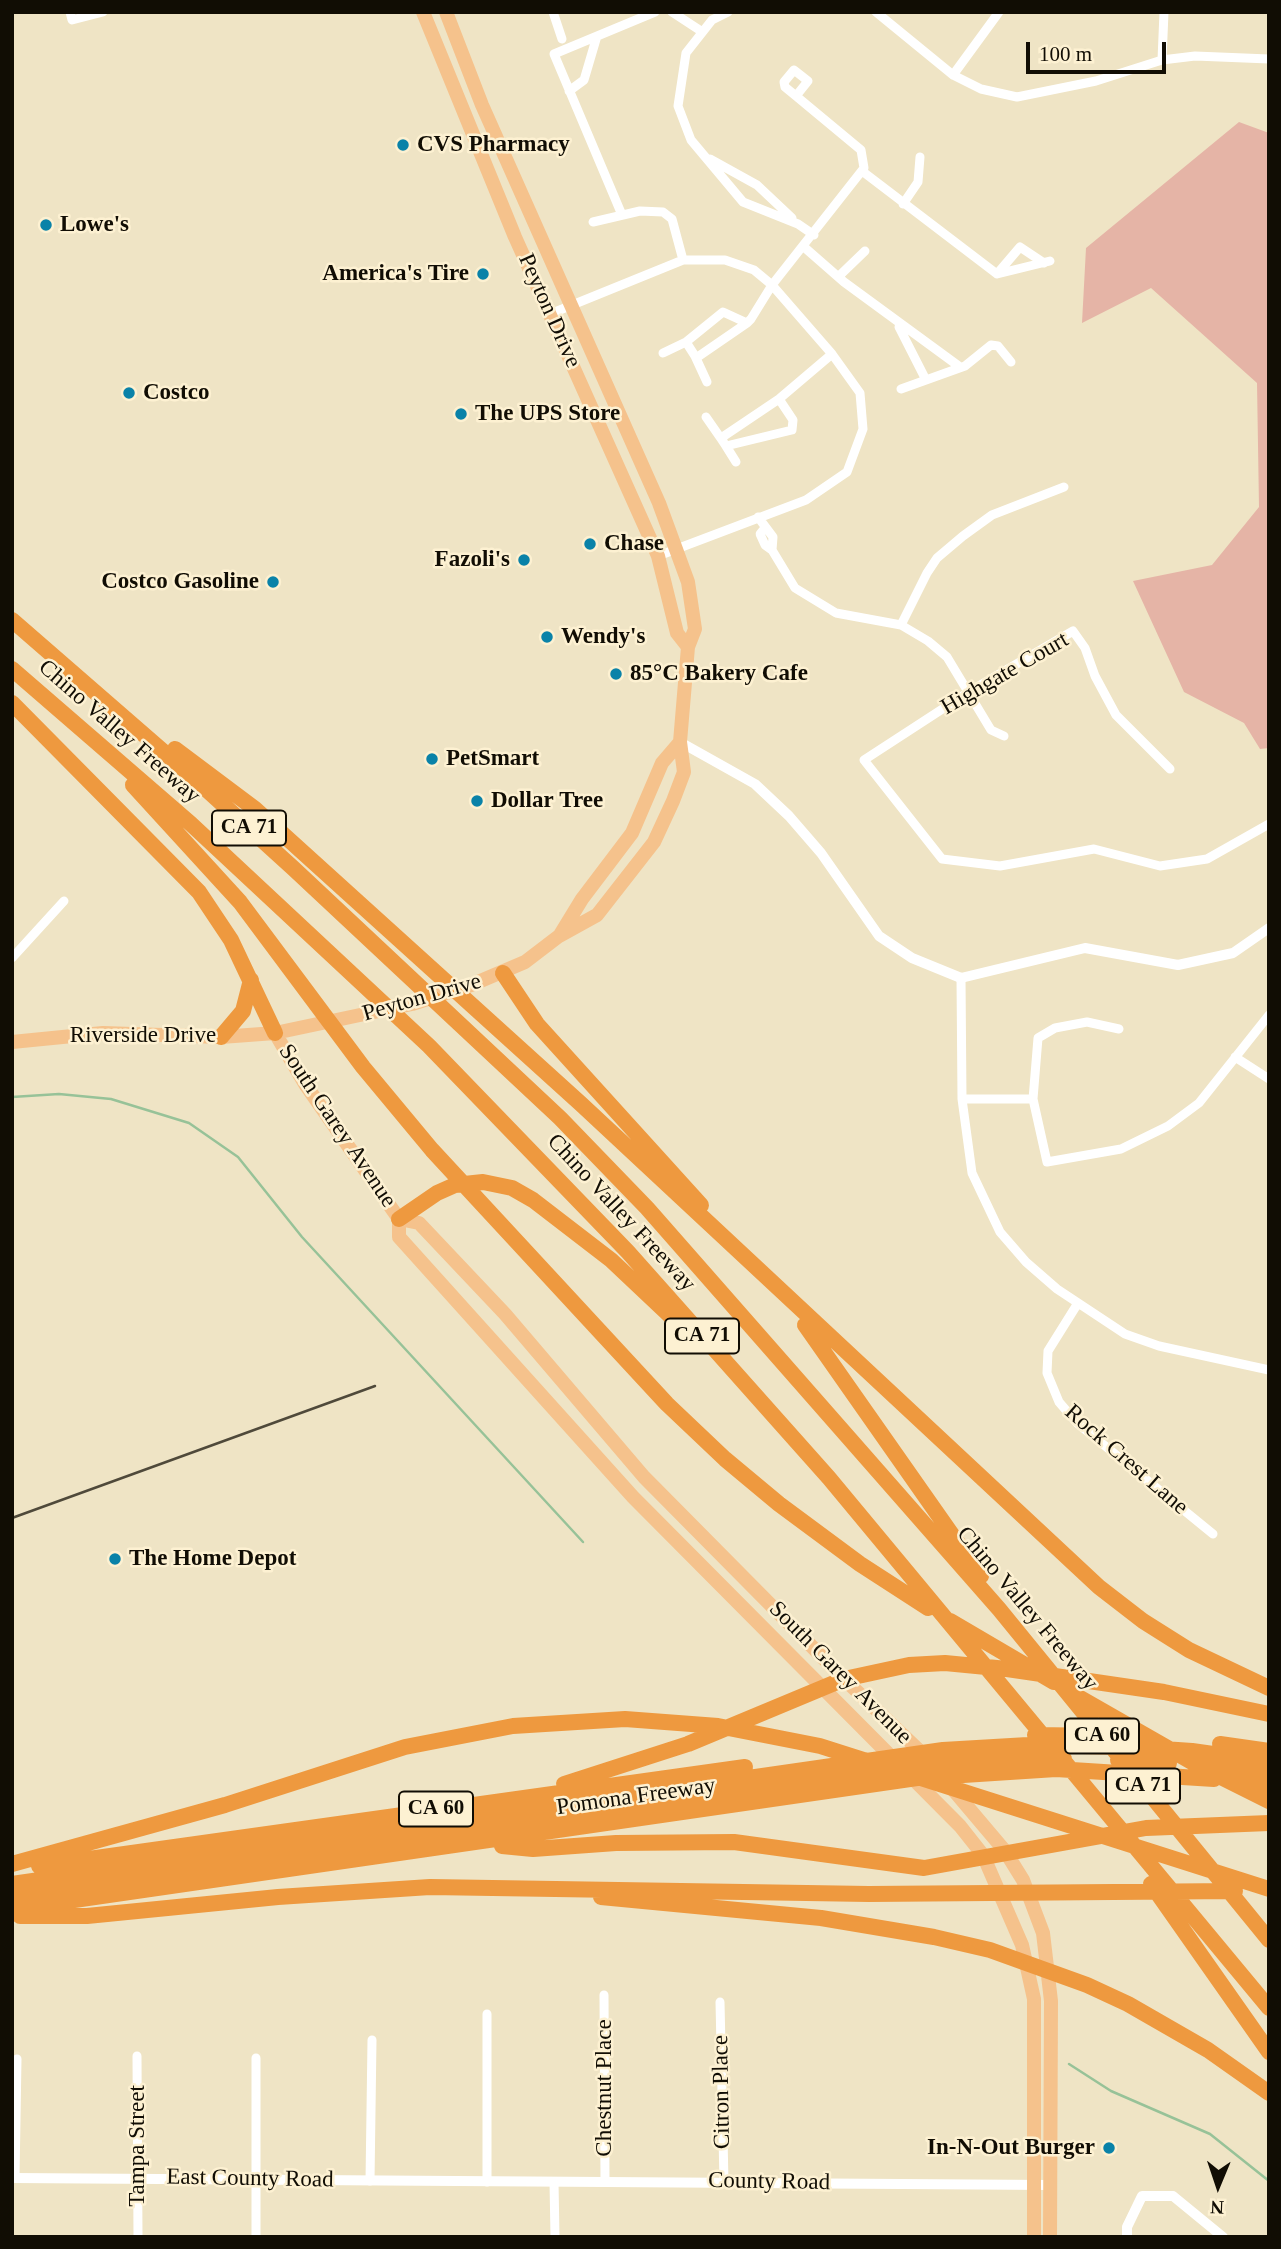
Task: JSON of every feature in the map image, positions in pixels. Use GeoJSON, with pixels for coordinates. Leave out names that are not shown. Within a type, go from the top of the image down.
{"type":"FeatureCollection","features":[{"type":"Feature","properties":{"kind":"highway","name":"Chino Valley Freeway"},"geometry":{"type":"LineString","coordinates":[[12,620],[101,695],[395,963],[462,1029],[560,1118],[647,1208],[999,1609],[1267,1938]]}},
{"type":"Feature","properties":{"kind":"highway","name":"Chino Valley Freeway"},"geometry":{"type":"LineString","coordinates":[[12,669],[191,824],[429,1046],[628,1252],[829,1478],[1113,1823],[1189,1925]]}},
{"type":"Feature","properties":{"kind":"highway"},"geometry":{"type":"LineString","coordinates":[[101,695],[255,809],[580,1104],[1099,1587],[1143,1621],[1189,1650],[1269,1688]]}},
{"type":"Feature","properties":{"kind":"highway"},"geometry":{"type":"LineString","coordinates":[[12,703],[184,875],[224,929],[275,1033]]}},
{"type":"Feature","properties":{"kind":"highway"},"geometry":{"type":"LineString","coordinates":[[83,732],[240,902],[363,1067],[432,1150],[684,1420],[748,1479],[822,1537],[887,1583],[1177,1754],[1269,1801]]}},
{"type":"Feature","properties":{"kind":"highway"},"geometry":{"type":"LineString","coordinates":[[503,973],[537,1024],[790,1305],[976,1567],[999,1609]]}},
{"type":"Feature","properties":{"kind":"highway"},"geometry":{"type":"LineString","coordinates":[[221,1037],[243,1011],[251,980]]}},
{"type":"Feature","properties":{"kind":"highway"},"geometry":{"type":"LineString","coordinates":[[398,1219],[437,1192],[455,1185],[483,1182],[512,1188],[533,1200],[611,1260],[737,1375]]}},
{"type":"Feature","properties":{"kind":"highway"},"geometry":{"type":"LineString","coordinates":[[519,1798],[688,1744],[844,1679],[888,1668],[957,1664],[1164,1692],[1269,1714]]}},
{"type":"Feature","properties":{"kind":"highway"},"geometry":{"type":"LineString","coordinates":[[12,1864],[225,1805],[405,1747],[513,1726],[593,1720],[660,1721],[718,1726],[820,1746],[1269,1891]]}},
{"type":"Feature","properties":{"kind":"highway","name":"Pomona Freeway"},"geometry":{"type":"LineString","coordinates":[[12,1870],[519,1798],[871,1760],[939,1746],[1069,1734],[1178,1740],[1269,1751]]}},
{"type":"Feature","properties":{"kind":"highway"},"geometry":{"type":"LineString","coordinates":[[939,1746],[1134,1747],[1192,1751],[1269,1762]]}},
{"type":"Feature","properties":{"kind":"highway"},"geometry":{"type":"LineString","coordinates":[[12,1884],[871,1760],[961,1768],[1035,1758],[1136,1761],[1269,1776]]}},
{"type":"Feature","properties":{"kind":"highway"},"geometry":{"type":"LineString","coordinates":[[12,1897],[871,1760]]}},
{"type":"Feature","properties":{"kind":"highway","name":"Pomona Freeway"},"geometry":{"type":"LineString","coordinates":[[12,1909],[479,1843],[895,1781],[961,1768],[1106,1770],[1199,1777],[1269,1787]]}},
{"type":"Feature","properties":{"kind":"highway"},"geometry":{"type":"LineString","coordinates":[[479,1843],[533,1849],[617,1843],[734,1842],[914,1868],[1146,1828],[1269,1824]]}},
{"type":"Feature","properties":{"kind":"highway"},"geometry":{"type":"LineString","coordinates":[[12,1916],[87,1916],[300,1895],[478,1886],[856,1894],[1269,1891]]}},
{"type":"Feature","properties":{"kind":"highway"},"geometry":{"type":"LineString","coordinates":[[478,1886],[821,1918],[934,1937],[990,1950],[1087,1985],[1168,2026],[1269,2093]]}},
{"type":"Feature","properties":{"kind":"highway"},"geometry":{"type":"LineString","coordinates":[[1189,1925],[1269,2008]]}},
{"type":"Feature","properties":{"kind":"highway"},"geometry":{"type":"LineString","coordinates":[[1189,1925],[1268,2052]]}},
{"type":"Feature","properties":{"kind":"main road","name":"Peyton Drive"},"geometry":{"type":"LineString","coordinates":[[423,12],[550,314],[658,556],[677,633],[688,647]]}},
{"type":"Feature","properties":{"kind":"main road","name":"Peyton Drive"},"geometry":{"type":"LineString","coordinates":[[275,1033],[412,1004],[503,973],[597,915],[654,842],[684,772],[680,742],[688,647],[695,629],[693,606],[678,549],[573,303],[482,105],[446,12]]}},
{"type":"Feature","properties":{"kind":"main road","name":"Peyton Drive"},"geometry":{"type":"LineString","coordinates":[[559,936],[582,898],[632,833],[662,763],[680,742]]}},
{"type":"Feature","properties":{"kind":"main road","name":"Riverside Drive"},"geometry":{"type":"LineString","coordinates":[[12,1042],[103,1033],[221,1037],[275,1033]]}},
{"type":"Feature","properties":{"kind":"main road","name":"South Garey Avenue"},"geometry":{"type":"LineString","coordinates":[[275,1033],[305,1084],[398,1219],[399,1237],[633,1497],[960,1826],[984,1855],[1022,1945],[1034,1999],[1034,2237]]}},
{"type":"Feature","properties":{"kind":"main road","name":"South Garey Avenue"},"geometry":{"type":"LineString","coordinates":[[398,1219],[419,1223],[505,1314],[644,1477],[926,1758],[1005,1851],[1036,1910],[1048,1954],[1052,2032],[1051,2237]]}},
{"type":"Feature","properties":{"kind":"main road"},"geometry":{"type":"LineString","coordinates":[[712,1574],[727,1578],[768,1603]]}},
{"type":"Feature","properties":{"kind":"street"},"geometry":{"type":"LineString","coordinates":[[71,16],[103,12]]}},
{"type":"Feature","properties":{"kind":"street"},"geometry":{"type":"LineString","coordinates":[[553,12],[562,39]]}},
{"type":"Feature","properties":{"kind":"street"},"geometry":{"type":"LineString","coordinates":[[622,215],[554,54],[655,12]]}},
{"type":"Feature","properties":{"kind":"street"},"geometry":{"type":"LineString","coordinates":[[672,12],[701,31]]}},
{"type":"Feature","properties":{"kind":"street"},"geometry":{"type":"LineString","coordinates":[[728,12],[712,20],[686,53],[678,106],[691,140],[743,202],[799,224]]}},
{"type":"Feature","properties":{"kind":"street"},"geometry":{"type":"LineString","coordinates":[[876,12],[953,75],[981,89],[1017,97],[1096,81],[1162,60],[1195,56],[1269,59]]}},
{"type":"Feature","properties":{"kind":"street"},"geometry":{"type":"LineString","coordinates":[[953,75],[999,12]]}},
{"type":"Feature","properties":{"kind":"street"},"geometry":{"type":"LineString","coordinates":[[1162,60],[1164,12]]}},
{"type":"Feature","properties":{"kind":"street"},"geometry":{"type":"LineString","coordinates":[[569,91],[584,80],[597,36]]}},
{"type":"Feature","properties":{"kind":"street"},"geometry":{"type":"LineString","coordinates":[[796,96],[861,150],[863,169],[902,204],[997,274],[1047,262],[1020,247],[997,274]]}},
{"type":"Feature","properties":{"kind":"street"},"geometry":{"type":"LineString","coordinates":[[702,155],[757,185],[799,224],[814,234]]}},
{"type":"Feature","properties":{"kind":"street"},"geometry":{"type":"LineString","coordinates":[[902,204],[918,182],[920,157]]}},
{"type":"Feature","properties":{"kind":"street"},"geometry":{"type":"LineString","coordinates":[[695,356],[747,323],[772,285],[863,169]]}},
{"type":"Feature","properties":{"kind":"street"},"geometry":{"type":"LineString","coordinates":[[593,222],[651,210],[668,215],[684,260]]}},
{"type":"Feature","properties":{"kind":"street"},"geometry":{"type":"LineString","coordinates":[[804,247],[838,277],[960,368]]}},
{"type":"Feature","properties":{"kind":"street"},"geometry":{"type":"LineString","coordinates":[[838,277],[864,251]]}},
{"type":"Feature","properties":{"kind":"street"},"geometry":{"type":"LineString","coordinates":[[550,314],[684,260],[725,260],[754,270],[772,285],[832,354],[860,393],[863,429],[847,472],[806,500],[658,556]]}},
{"type":"Feature","properties":{"kind":"street"},"geometry":{"type":"LineString","coordinates":[[663,353],[685,342],[723,312],[747,323]]}},
{"type":"Feature","properties":{"kind":"street"},"geometry":{"type":"LineString","coordinates":[[897,322],[926,380]]}},
{"type":"Feature","properties":{"kind":"street"},"geometry":{"type":"LineString","coordinates":[[685,342],[707,382]]}},
{"type":"Feature","properties":{"kind":"street"},"geometry":{"type":"LineString","coordinates":[[901,389],[960,368],[991,345],[998,346],[1011,362]]}},
{"type":"Feature","properties":{"kind":"street"},"geometry":{"type":"LineString","coordinates":[[724,443],[724,436],[779,399],[832,354]]}},
{"type":"Feature","properties":{"kind":"street"},"geometry":{"type":"LineString","coordinates":[[724,443],[792,430],[793,420],[779,399]]}},
{"type":"Feature","properties":{"kind":"street"},"geometry":{"type":"LineString","coordinates":[[706,417],[736,462]]}},
{"type":"Feature","properties":{"kind":"street"},"geometry":{"type":"LineString","coordinates":[[901,625],[937,558],[962,536],[992,515],[1064,487]]}},
{"type":"Feature","properties":{"kind":"street"},"geometry":{"type":"LineString","coordinates":[[758,517],[764,529],[760,534],[765,545],[772,550],[795,588],[836,613],[901,625],[929,641],[947,657],[991,730],[1004,736]]}},
{"type":"Feature","properties":{"kind":"street","name":"Highgate Court"},"geometry":{"type":"LineString","coordinates":[[1170,769],[1116,715],[1096,677],[1085,648],[1073,631],[967,693],[864,760],[942,859],[1000,866],[1094,849],[1160,866],[1207,859],[1269,824]]}},
{"type":"Feature","properties":{"kind":"street"},"geometry":{"type":"LineString","coordinates":[[680,742],[755,784],[789,816],[821,853],[879,936],[912,958],[961,978],[1085,948],[1178,965],[1233,953],[1269,928]]}},
{"type":"Feature","properties":{"kind":"street"},"geometry":{"type":"LineString","coordinates":[[12,958],[64,901]]}},
{"type":"Feature","properties":{"kind":"street"},"geometry":{"type":"LineString","coordinates":[[961,978],[962,1099],[972,1173],[1000,1232],[1026,1262],[1078,1303],[1136,1338],[1269,1370]]}},
{"type":"Feature","properties":{"kind":"street"},"geometry":{"type":"LineString","coordinates":[[1119,1030],[1087,1022],[1055,1028],[1038,1038],[1033,1099],[1047,1162],[1121,1149],[1168,1126],[1199,1103],[1269,1015]]}},
{"type":"Feature","properties":{"kind":"street"},"geometry":{"type":"LineString","coordinates":[[1235,1057],[1269,1079]]}},
{"type":"Feature","properties":{"kind":"street"},"geometry":{"type":"LineString","coordinates":[[962,1099],[1033,1099]]}},
{"type":"Feature","properties":{"kind":"street","name":"Rock Crest Lane"},"geometry":{"type":"LineString","coordinates":[[1078,1303],[1048,1351],[1047,1373],[1059,1402],[1077,1423],[1213,1534]]}},
{"type":"Feature","properties":{"kind":"street","name":"Chestnut Place"},"geometry":{"type":"LineString","coordinates":[[604,1994],[605,2182]]}},
{"type":"Feature","properties":{"kind":"street","name":"Citron Place"},"geometry":{"type":"LineString","coordinates":[[720,2001],[724,2182]]}},
{"type":"Feature","properties":{"kind":"street"},"geometry":{"type":"LineString","coordinates":[[487,2014],[487,2182]]}},
{"type":"Feature","properties":{"kind":"street"},"geometry":{"type":"LineString","coordinates":[[370,2181],[372,2040]]}},
{"type":"Feature","properties":{"kind":"street","name":"Tampa Street"},"geometry":{"type":"LineString","coordinates":[[137,2056],[138,2237]]}},
{"type":"Feature","properties":{"kind":"street"},"geometry":{"type":"LineString","coordinates":[[256,2058],[256,2237]]}},
{"type":"Feature","properties":{"kind":"street"},"geometry":{"type":"LineString","coordinates":[[14,2178],[18,2059]]}},
{"type":"Feature","properties":{"kind":"street","name":"East County Road"},"geometry":{"type":"LineString","coordinates":[[14,2178],[487,2182]]}},
{"type":"Feature","properties":{"kind":"street","name":"County Road"},"geometry":{"type":"LineString","coordinates":[[487,2182],[1050,2185]]}},
{"type":"Feature","properties":{"kind":"street"},"geometry":{"type":"LineString","coordinates":[[554,2182],[555,2237]]}},
{"type":"Feature","properties":{"kind":"street"},"geometry":{"type":"LineString","coordinates":[[1127,2237],[1127,2227],[1142,2196],[1173,2196],[1223,2237]]}},
{"type":"Feature","properties":{"kind":"shaded area"},"geometry":{"type":"Polygon","coordinates":[[[1239,122],[1269,133],[1269,748],[1260,749],[1244,723],[1184,692],[1133,581],[1212,565],[1259,507],[1257,383],[1151,288],[1082,323],[1086,248],[1239,122]]]}},
{"type":"Feature","properties":{"kind":"waterway"},"geometry":{"type":"LineString","coordinates":[[12,1097],[59,1094],[111,1099],[189,1123],[238,1157],[302,1237],[583,1542]]}},
{"type":"Feature","properties":{"kind":"waterway"},"geometry":{"type":"LineString","coordinates":[[1069,2064],[1111,2091],[1210,2134],[1269,2181]]}},
{"type":"Feature","properties":{"kind":"railway"},"geometry":{"type":"LineString","coordinates":[[12,1518],[375,1386]]}},
{"type":"Feature","properties":{"kind":"place","name":"CVS Pharmacy"},"geometry":{"type":"Point","coordinates":[403,145]}},
{"type":"Feature","properties":{"kind":"place","name":"Lowe's"},"geometry":{"type":"Point","coordinates":[46,225]}},
{"type":"Feature","properties":{"kind":"place","name":"America's Tire"},"geometry":{"type":"Point","coordinates":[483,274]}},
{"type":"Feature","properties":{"kind":"place","name":"Costco"},"geometry":{"type":"Point","coordinates":[129,393]}},
{"type":"Feature","properties":{"kind":"place","name":"The UPS Store"},"geometry":{"type":"Point","coordinates":[461,414]}},
{"type":"Feature","properties":{"kind":"place","name":"Chase"},"geometry":{"type":"Point","coordinates":[590,544]}},
{"type":"Feature","properties":{"kind":"place","name":"Fazoli's"},"geometry":{"type":"Point","coordinates":[524,560]}},
{"type":"Feature","properties":{"kind":"place","name":"Costco Gasoline"},"geometry":{"type":"Point","coordinates":[273,582]}},
{"type":"Feature","properties":{"kind":"place","name":"Wendy's"},"geometry":{"type":"Point","coordinates":[547,637]}},
{"type":"Feature","properties":{"kind":"place","name":"85°C Bakery Cafe"},"geometry":{"type":"Point","coordinates":[616,674]}},
{"type":"Feature","properties":{"kind":"place","name":"PetSmart"},"geometry":{"type":"Point","coordinates":[432,759]}},
{"type":"Feature","properties":{"kind":"place","name":"Dollar Tree"},"geometry":{"type":"Point","coordinates":[477,801]}},
{"type":"Feature","properties":{"kind":"place","name":"The Home Depot"},"geometry":{"type":"Point","coordinates":[115,1559]}},
{"type":"Feature","properties":{"kind":"place","name":"In-N-Out Burger"},"geometry":{"type":"Point","coordinates":[1109,2148]}}]}
